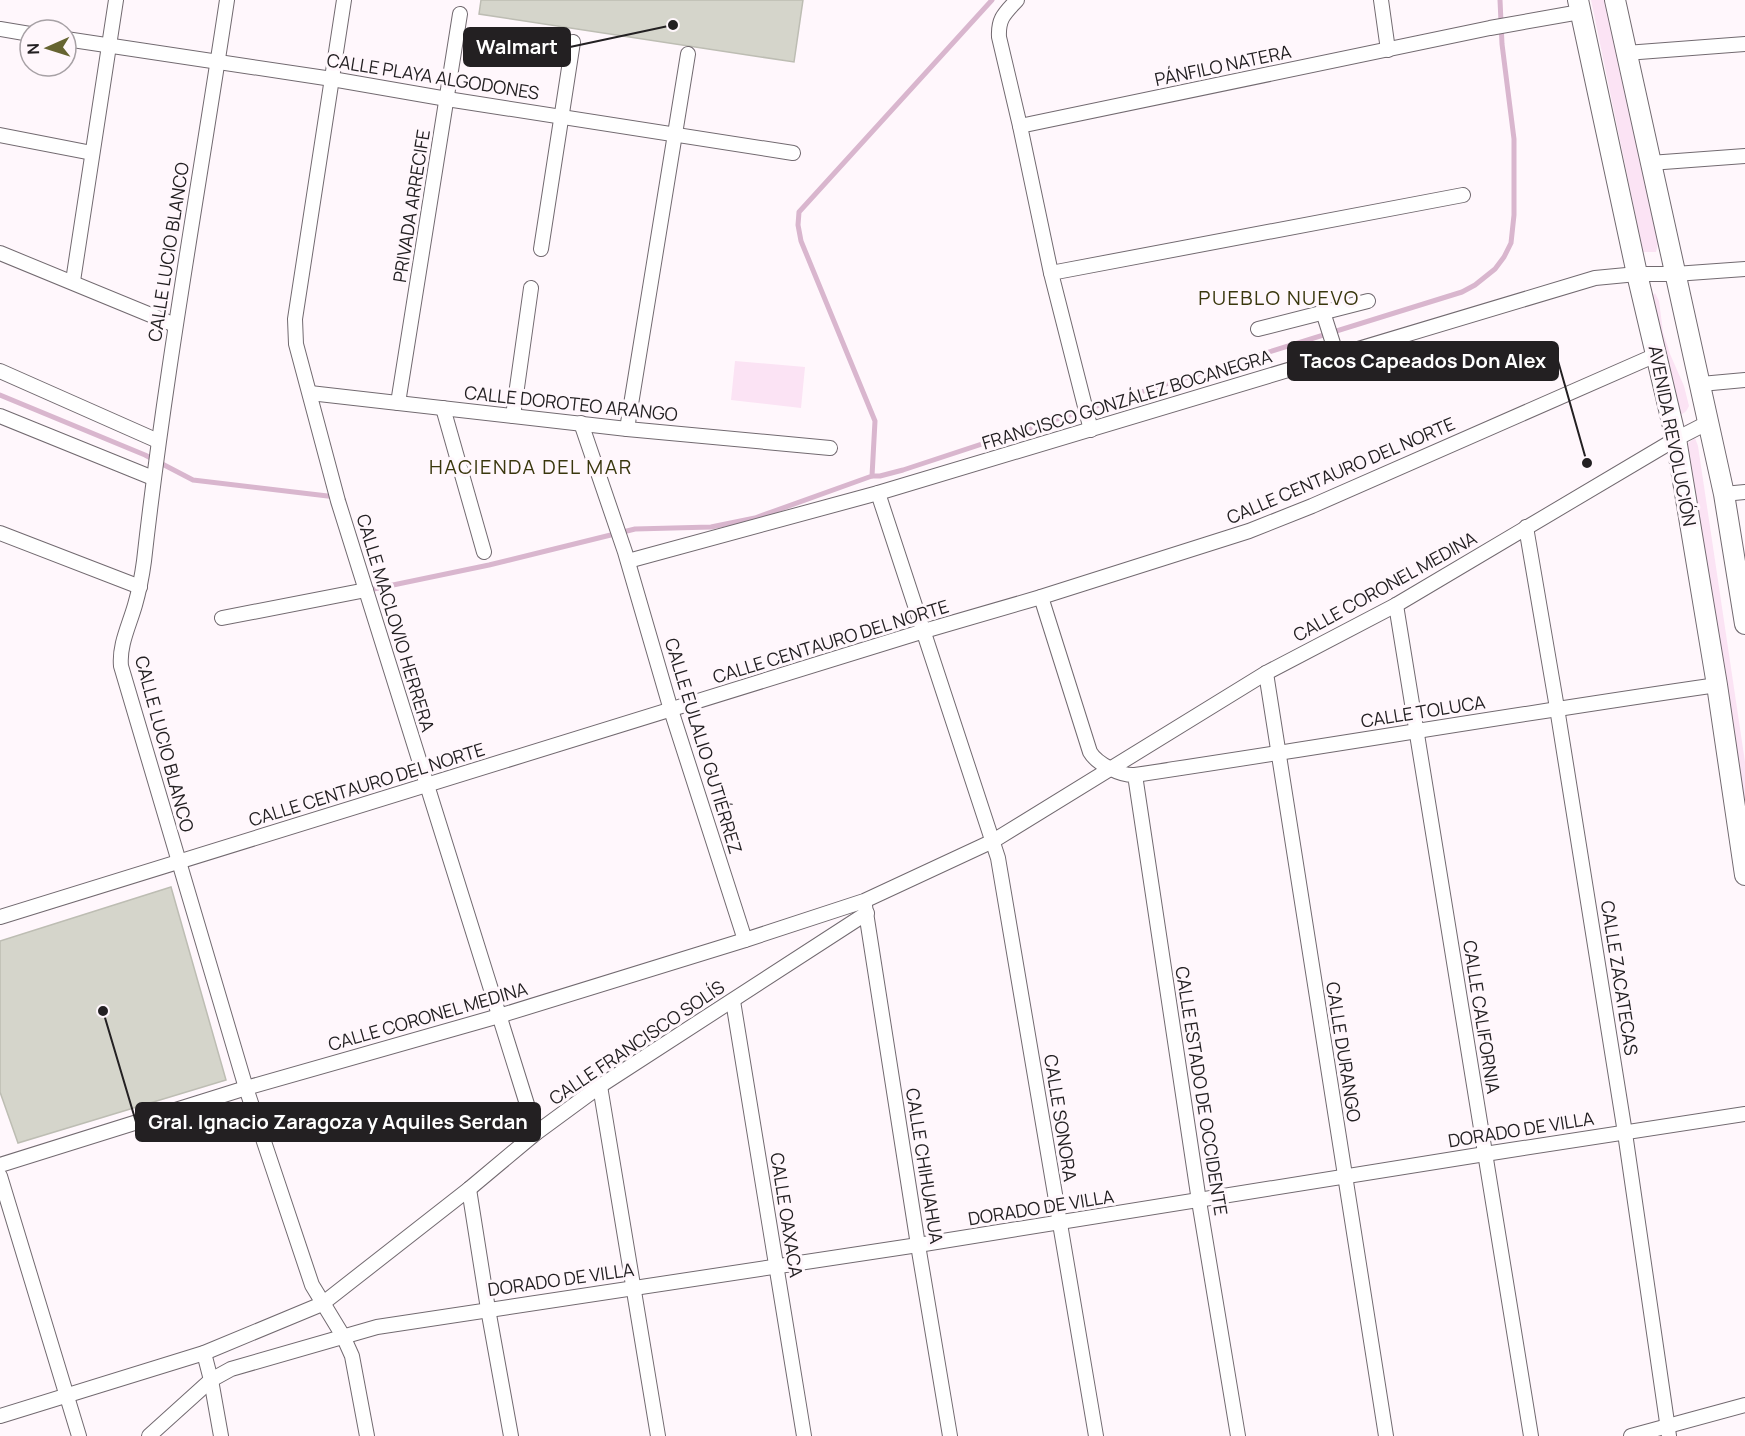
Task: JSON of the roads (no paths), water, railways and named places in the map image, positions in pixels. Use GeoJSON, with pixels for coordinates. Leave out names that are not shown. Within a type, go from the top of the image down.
{"type":"FeatureCollection","features":[{"type":"Feature","properties":{"kind":"street"},"geometry":{"type":"LineString","coordinates":[[73,281],[116,0]]}},
{"type":"Feature","properties":{"kind":"street","name":"CALLE LUCIO BLANCO"},"geometry":{"type":"LineString","coordinates":[[227,0],[175,325],[140,587],[120,652],[121,666],[246,1088],[312,1285],[343,1336],[357,1374],[367,1436]]}},
{"type":"Feature","properties":{"kind":"street"},"geometry":{"type":"LineString","coordinates":[[310,393],[296,344],[295,319],[344,0]]}},
{"type":"Feature","properties":{"kind":"street"},"geometry":{"type":"LineString","coordinates":[[1017,0],[1003,16],[999,26],[999,37],[1051,273],[1089,423]]}},
{"type":"Feature","properties":{"kind":"street"},"geometry":{"type":"LineString","coordinates":[[1381,0],[1388,50]]}},
{"type":"Feature","properties":{"kind":"street","name":"AVENIDA REVOLUCIÓN"},"geometry":{"type":"LineString","coordinates":[[1615,0],[1741,573],[1745,624]]}},
{"type":"Feature","properties":{"kind":"street","name":"PÁNFILO NATERA"},"geometry":{"type":"LineString","coordinates":[[1020,126],[1508,25],[1579,6]]}},
{"type":"Feature","properties":{"kind":"street","name":"AVENIDA REVOLUCIÓN"},"geometry":{"type":"LineString","coordinates":[[1579,6],[1637,274],[1676,439],[1717,685],[1745,875]]}},
{"type":"Feature","properties":{"kind":"street","name":"PRIVADA ARRECIFE"},"geometry":{"type":"LineString","coordinates":[[398,403],[460,14]]}},
{"type":"Feature","properties":{"kind":"street"},"geometry":{"type":"LineString","coordinates":[[0,29],[18,32]]}},
{"type":"Feature","properties":{"kind":"street","name":"CALLE PLAYA ALGODONES"},"geometry":{"type":"LineString","coordinates":[[78,41],[793,153]]}},
{"type":"Feature","properties":{"kind":"street"},"geometry":{"type":"LineString","coordinates":[[541,249],[573,42]]}},
{"type":"Feature","properties":{"kind":"street"},"geometry":{"type":"LineString","coordinates":[[1626,53],[1745,44]]}},
{"type":"Feature","properties":{"kind":"street"},"geometry":{"type":"LineString","coordinates":[[627,429],[688,54]]}},
{"type":"Feature","properties":{"kind":"street"},"geometry":{"type":"LineString","coordinates":[[0,135],[93,153]]}},
{"type":"Feature","properties":{"kind":"street"},"geometry":{"type":"LineString","coordinates":[[1650,163],[1745,156]]}},
{"type":"Feature","properties":{"kind":"street"},"geometry":{"type":"LineString","coordinates":[[1051,273],[1463,195]]}},
{"type":"Feature","properties":{"kind":"street"},"geometry":{"type":"LineString","coordinates":[[0,253],[73,281],[175,325]]}},
{"type":"Feature","properties":{"kind":"street","name":"FRANCISCO GONZÁLEZ BOCANEGRA"},"geometry":{"type":"LineString","coordinates":[[626,557],[878,493],[1089,423],[1337,356],[1595,278],[1745,269]]}},
{"type":"Feature","properties":{"kind":"street"},"geometry":{"type":"LineString","coordinates":[[513,416],[531,288]]}},
{"type":"Feature","properties":{"kind":"street"},"geometry":{"type":"LineString","coordinates":[[1258,329],[1368,301]]}},
{"type":"Feature","properties":{"kind":"street"},"geometry":{"type":"LineString","coordinates":[[1323,312],[1337,356]]}},
{"type":"Feature","properties":{"kind":"street","name":"CALLE CENTAURO DEL NORTE"},"geometry":{"type":"LineString","coordinates":[[0,918],[1187,551],[1312,506],[1656,355]]}},
{"type":"Feature","properties":{"kind":"street"},"geometry":{"type":"LineString","coordinates":[[0,371],[159,441]]}},
{"type":"Feature","properties":{"kind":"street"},"geometry":{"type":"LineString","coordinates":[[1701,384],[1745,380]]}},
{"type":"Feature","properties":{"kind":"street","name":"CALLE DOROTEO ARANGO"},"geometry":{"type":"LineString","coordinates":[[310,393],[627,429],[830,448]]}},
{"type":"Feature","properties":{"kind":"street","name":"CALLE MACLOVIO HERRERA"},"geometry":{"type":"LineString","coordinates":[[310,393],[338,501],[536,1132]]}},
{"type":"Feature","properties":{"kind":"street"},"geometry":{"type":"LineString","coordinates":[[443,408],[484,552]]}},
{"type":"Feature","properties":{"kind":"street"},"geometry":{"type":"LineString","coordinates":[[0,416],[153,478]]}},
{"type":"Feature","properties":{"kind":"street","name":"CALLE CORONEL MEDINA"},"geometry":{"type":"LineString","coordinates":[[0,1165],[246,1088],[500,1016],[745,940],[865,907],[993,841],[1266,673],[1396,605],[1676,439],[1709,422]]}},
{"type":"Feature","properties":{"kind":"street","name":"CALLE EULALIO GUTIÉRREZ"},"geometry":{"type":"LineString","coordinates":[[581,423],[618,530],[671,710],[745,940]]}},
{"type":"Feature","properties":{"kind":"street"},"geometry":{"type":"LineString","coordinates":[[1724,494],[1745,492]]}},
{"type":"Feature","properties":{"kind":"street","name":"CALLE SONORA"},"geometry":{"type":"LineString","coordinates":[[878,493],[993,841],[1002,881],[1096,1436]]}},
{"type":"Feature","properties":{"kind":"street","name":"CALLE ZACATECAS"},"geometry":{"type":"LineString","coordinates":[[1526,527],[1625,1133],[1668,1431]]}},
{"type":"Feature","properties":{"kind":"street"},"geometry":{"type":"LineString","coordinates":[[0,533],[140,587]]}},
{"type":"Feature","properties":{"kind":"street"},"geometry":{"type":"LineString","coordinates":[[222,618],[366,590]]}},
{"type":"Feature","properties":{"kind":"street"},"geometry":{"type":"LineString","coordinates":[[1041,597],[1090,752],[1098,761],[1129,776],[1135,775]]}},
{"type":"Feature","properties":{"kind":"street","name":"CALLE CALIFORNIA"},"geometry":{"type":"LineString","coordinates":[[1396,605],[1531,1436]]}},
{"type":"Feature","properties":{"kind":"street","name":"CALLE DURANGO"},"geometry":{"type":"LineString","coordinates":[[1266,673],[1386,1436]]}},
{"type":"Feature","properties":{"kind":"street","name":"CALLE TOLUCA"},"geometry":{"type":"LineString","coordinates":[[1135,775],[1717,685]]}},
{"type":"Feature","properties":{"kind":"street","name":"CALLE ESTADO DE OCCIDENTE"},"geometry":{"type":"LineString","coordinates":[[1135,775],[1198,1201],[1238,1436]]}},
{"type":"Feature","properties":{"kind":"street","name":"CALLE FRANCISCO SOLÍS"},"geometry":{"type":"LineString","coordinates":[[0,1416],[204,1353],[322,1304],[469,1189],[536,1132],[600,1086],[732,1001],[865,907]]}},
{"type":"Feature","properties":{"kind":"street","name":"CALLE CHIHUAHUA"},"geometry":{"type":"LineString","coordinates":[[865,907],[950,1436]]}},
{"type":"Feature","properties":{"kind":"street","name":"CALLE OAXACA"},"geometry":{"type":"LineString","coordinates":[[732,1001],[804,1436]]}},
{"type":"Feature","properties":{"kind":"street"},"geometry":{"type":"LineString","coordinates":[[600,1086],[658,1436]]}},
{"type":"Feature","properties":{"kind":"street","name":"DORADO DE VILLA"},"geometry":{"type":"LineString","coordinates":[[343,1336],[377,1327],[488,1309],[918,1245],[1745,1114]]}},
{"type":"Feature","properties":{"kind":"street"},"geometry":{"type":"LineString","coordinates":[[0,1176],[79,1436]]}},
{"type":"Feature","properties":{"kind":"street"},"geometry":{"type":"LineString","coordinates":[[469,1189],[511,1436]]}},
{"type":"Feature","properties":{"kind":"street"},"geometry":{"type":"LineString","coordinates":[[149,1436],[212,1380],[231,1369],[343,1336]]}},
{"type":"Feature","properties":{"kind":"street"},"geometry":{"type":"LineString","coordinates":[[204,1353],[212,1380],[221,1436]]}},
{"type":"Feature","properties":{"kind":"street"},"geometry":{"type":"LineString","coordinates":[[1631,1436],[1668,1431],[1745,1405]]}},
{"type":"Feature","properties":{"kind":"waterway"},"geometry":{"type":"LineString","coordinates":[[369,588],[369,590],[489,565],[635,529],[711,527],[755,518],[872,476],[875,421],[801,241],[798,225],[799,212],[992,0]]}},
{"type":"Feature","properties":{"kind":"waterway"},"geometry":{"type":"LineString","coordinates":[[872,476],[903,470],[1118,399],[1462,292],[1475,285],[1495,269],[1504,257],[1511,243],[1514,215],[1514,139],[1502,44],[1500,0]]}},
{"type":"Feature","properties":{"kind":"waterway"},"geometry":{"type":"LineString","coordinates":[[0,395],[145,455],[193,480],[336,497]]}},
{"type":"Feature","properties":{"kind":"place","name":"Walmart"},"geometry":{"type":"Point","coordinates":[673,25]}},
{"type":"Feature","properties":{"kind":"place","name":"Tacos Capeados Don Alex"},"geometry":{"type":"Point","coordinates":[1587,463]}},
{"type":"Feature","properties":{"kind":"place","name":"Gral. Ignacio Zaragoza y Aquiles Serdan"},"geometry":{"type":"Point","coordinates":[103,1011]}},
{"type":"Feature","properties":{"kind":"district","name":"PUEBLO NUEVO"},"geometry":{"type":"Point","coordinates":[1279,298]}},
{"type":"Feature","properties":{"kind":"district","name":"HACIENDA DEL MAR"},"geometry":{"type":"Point","coordinates":[531,467]}}]}
